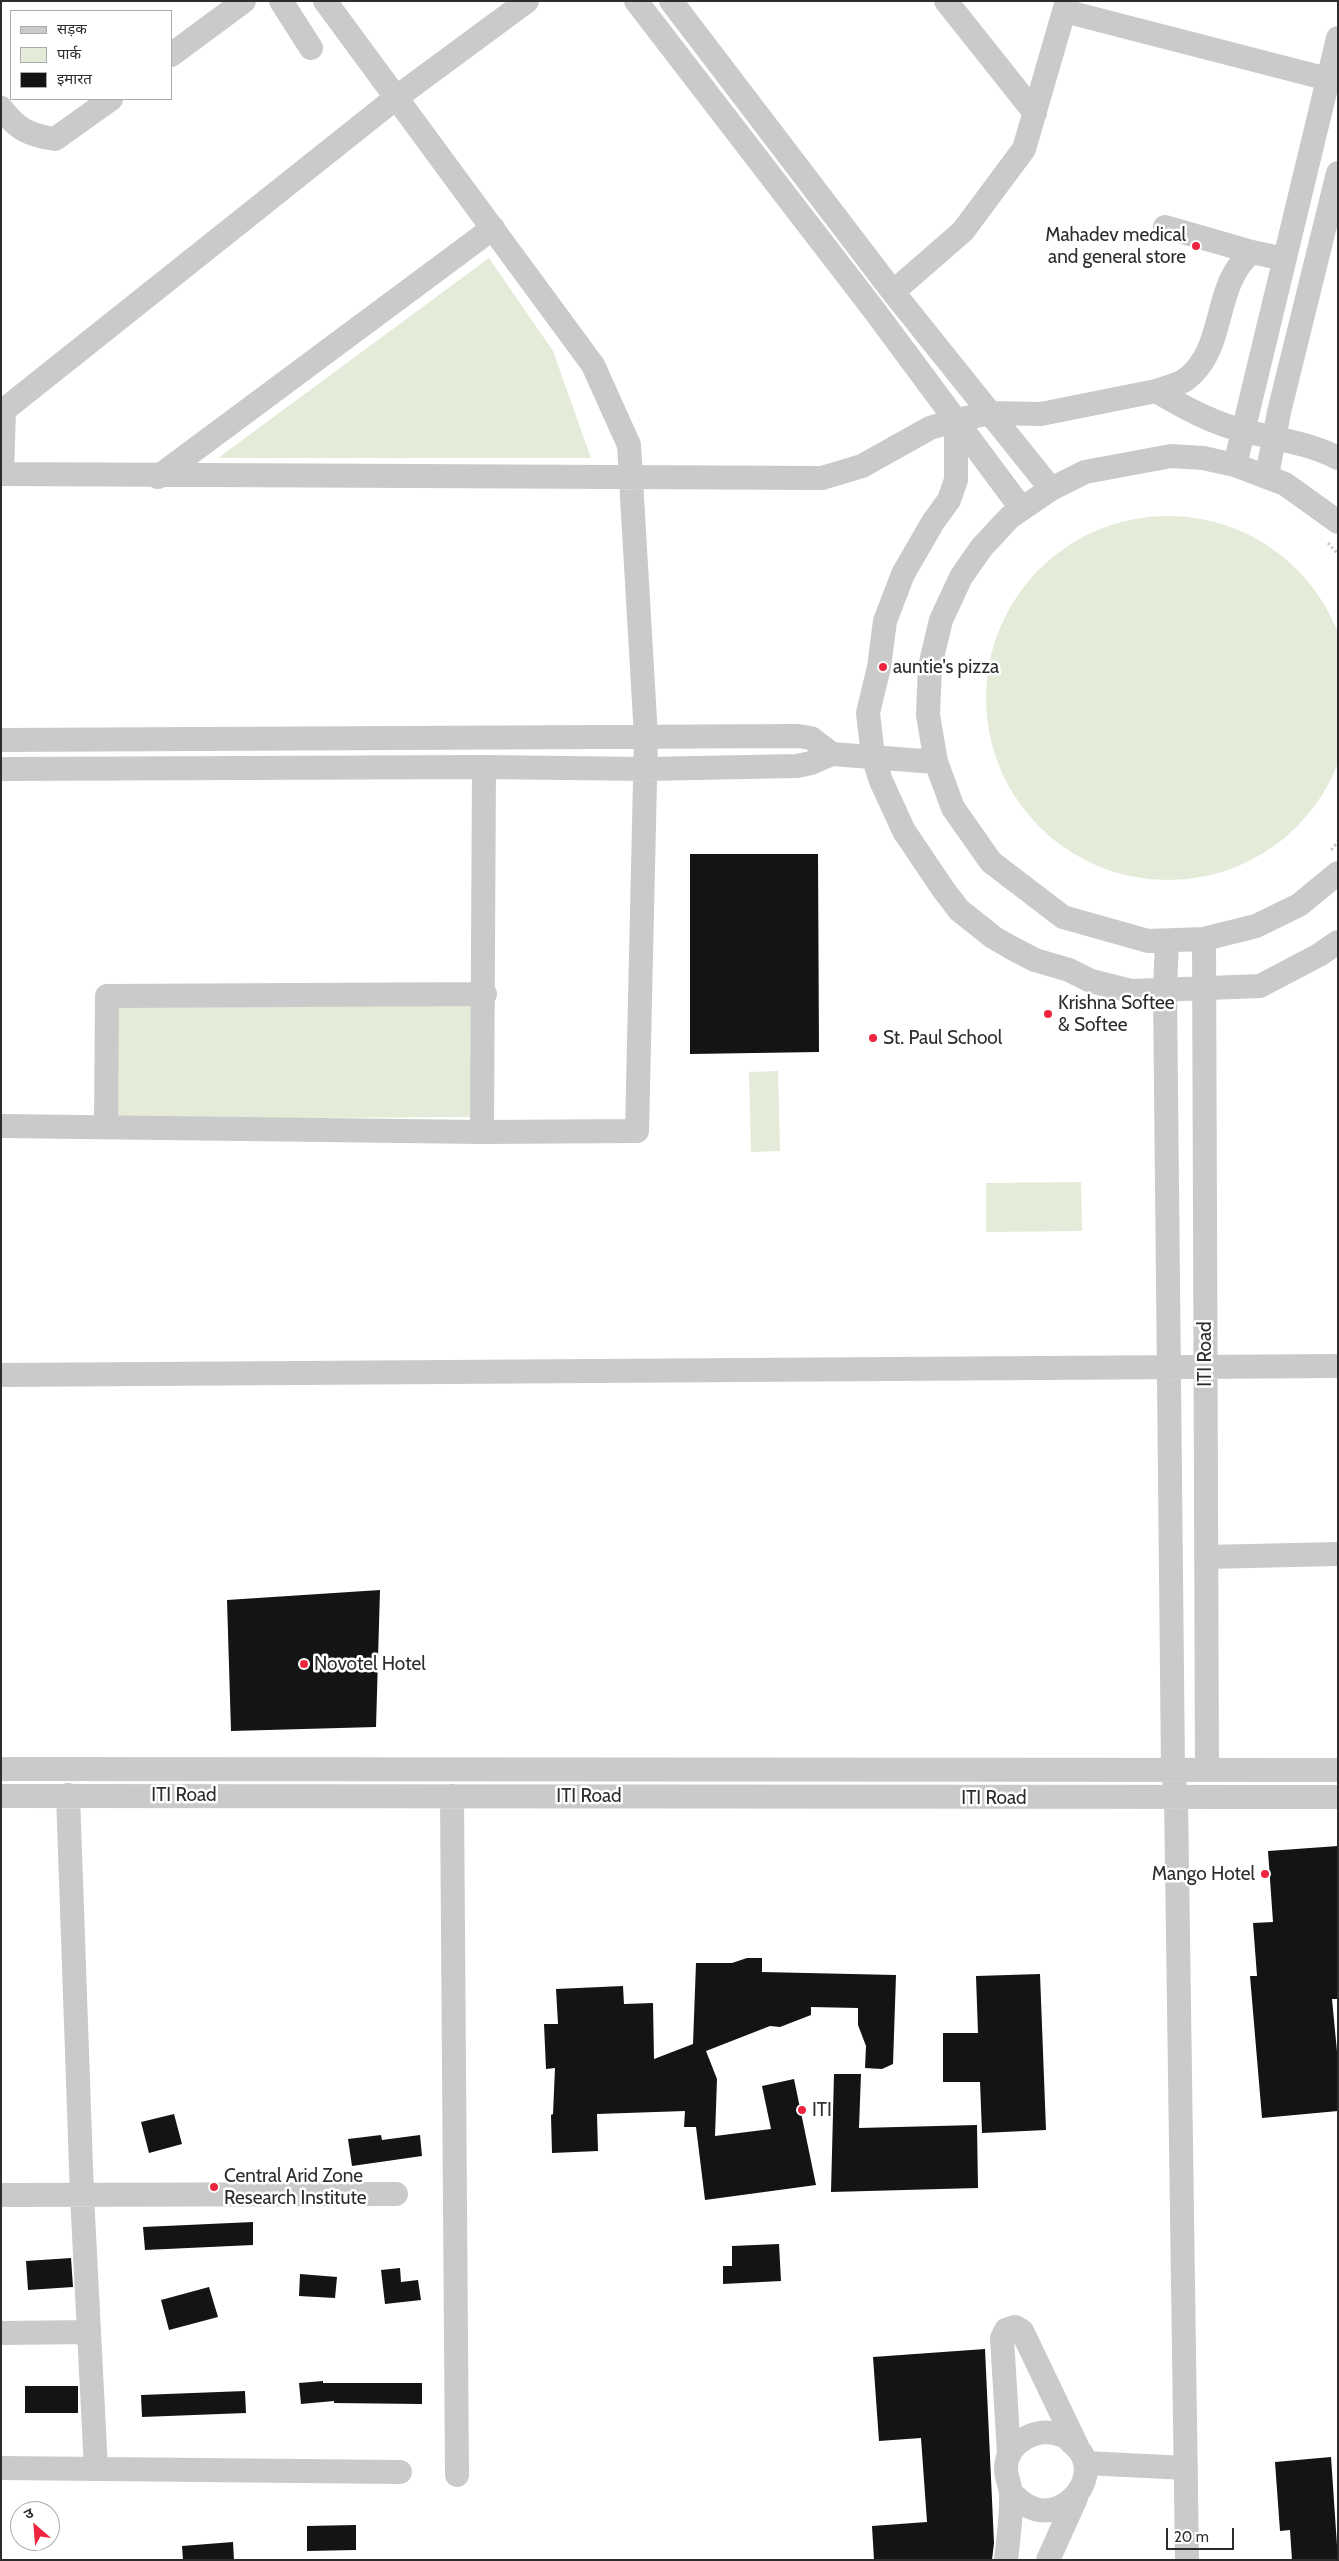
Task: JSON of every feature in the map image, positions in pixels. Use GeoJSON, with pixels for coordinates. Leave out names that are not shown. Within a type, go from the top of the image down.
{"type":"FeatureCollection","features":[{"type":"Feature","properties":{"kind":"street"},"geometry":{"type":"LineString","coordinates":[[172,53],[244,1]]}},
{"type":"Feature","properties":{"kind":"street"},"geometry":{"type":"LineString","coordinates":[[281,1],[311,48]]}},
{"type":"Feature","properties":{"kind":"street"},"geometry":{"type":"LineString","coordinates":[[1,1126],[482,1132],[637,1131],[646,737],[629,445],[593,365],[325,1]]}},
{"type":"Feature","properties":{"kind":"street"},"geometry":{"type":"LineString","coordinates":[[528,1],[397,97],[2,409],[2,474],[158,477],[822,478],[862,466],[930,428],[956,420],[991,413],[1041,414],[1156,391],[1184,380],[1206,359],[1231,278],[1240,262],[1252,252]]}},
{"type":"Feature","properties":{"kind":"street"},"geometry":{"type":"LineString","coordinates":[[636,1],[1021,508]]}},
{"type":"Feature","properties":{"kind":"street"},"geometry":{"type":"LineString","coordinates":[[671,1],[893,292],[1051,489]]}},
{"type":"Feature","properties":{"kind":"street"},"geometry":{"type":"LineString","coordinates":[[946,1],[1035,113]]}},
{"type":"Feature","properties":{"kind":"street"},"geometry":{"type":"LineString","coordinates":[[893,292],[963,231],[1024,149],[1066,6],[1328,79]]}},
{"type":"Feature","properties":{"kind":"street"},"geometry":{"type":"LineString","coordinates":[[1235,465],[1338,38]]}},
{"type":"Feature","properties":{"kind":"street"},"geometry":{"type":"LineString","coordinates":[[1,108],[12,122],[32,136],[55,139],[110,100]]}},
{"type":"Feature","properties":{"kind":"street"},"geometry":{"type":"LineString","coordinates":[[1267,476],[1274,438],[1335,197],[1338,174]]}},
{"type":"Feature","properties":{"kind":"street"},"geometry":{"type":"LineString","coordinates":[[1165,227],[1252,252],[1284,259]]}},
{"type":"Feature","properties":{"kind":"street"},"geometry":{"type":"LineString","coordinates":[[158,477],[493,228]]}},
{"type":"Feature","properties":{"kind":"street"},"geometry":{"type":"LineString","coordinates":[[1156,391],[1184,408],[1242,431],[1321,449],[1338,458]]}},
{"type":"Feature","properties":{"kind":"street"},"geometry":{"type":"LineString","coordinates":[[956,420],[956,480],[951,494],[903,574],[885,621],[879,667],[868,713],[873,756],[880,780],[904,831],[959,910],[993,937],[1035,960],[1069,970],[1091,981],[1131,991],[1204,986],[1260,986],[1338,942]]}},
{"type":"Feature","properties":{"kind":"street"},"geometry":{"type":"LineString","coordinates":[[1331,531],[1285,484],[1235,465],[1203,458],[1170,456],[1085,472],[1051,489],[1021,508],[982,547],[961,577],[941,620],[930,666],[928,715],[936,762],[953,808],[991,862],[1062,916],[1148,940],[1166,942],[1204,939],[1256,926],[1299,905],[1332,863]]}},
{"type":"Feature","properties":{"kind":"street"},"geometry":{"type":"LineString","coordinates":[[1,740],[798,736],[811,738],[832,754]]}},
{"type":"Feature","properties":{"kind":"street"},"geometry":{"type":"LineString","coordinates":[[1,769],[484,767],[645,769],[797,766],[811,764],[832,754],[936,762]]}},
{"type":"Feature","properties":{"kind":"street"},"geometry":{"type":"LineString","coordinates":[[482,1132],[485,994],[484,767]]}},
{"type":"Feature","properties":{"kind":"street","name":"ITI Road"},"geometry":{"type":"LineString","coordinates":[[1204,939],[1207,1769]]}},
{"type":"Feature","properties":{"kind":"street","name":"ITI Road"},"geometry":{"type":"LineString","coordinates":[[1166,942],[1173,1770]]}},
{"type":"Feature","properties":{"kind":"street"},"geometry":{"type":"LineString","coordinates":[[106,1127],[107,996],[485,994]]}},
{"type":"Feature","properties":{"kind":"street"},"geometry":{"type":"LineString","coordinates":[[1,1375],[1170,1368],[1205,1365],[1338,1366]]}},
{"type":"Feature","properties":{"kind":"street"},"geometry":{"type":"LineString","coordinates":[[1206,1558],[1338,1554]]}},
{"type":"Feature","properties":{"kind":"street","name":"ITI Road"},"geometry":{"type":"LineString","coordinates":[[1,1769],[1338,1770]]}},
{"type":"Feature","properties":{"kind":"street"},"geometry":{"type":"LineString","coordinates":[[1173,1770],[1176,1798],[1187,2560]]}},
{"type":"Feature","properties":{"kind":"street"},"geometry":{"type":"LineString","coordinates":[[68,1795],[82,2195],[96,2469]]}},
{"type":"Feature","properties":{"kind":"street","name":"ITI Road"},"geometry":{"type":"LineString","coordinates":[[1,1796],[1338,1797]]}},
{"type":"Feature","properties":{"kind":"street"},"geometry":{"type":"LineString","coordinates":[[452,1796],[457,2474]]}},
{"type":"Feature","properties":{"kind":"street"},"geometry":{"type":"LineString","coordinates":[[1,2195],[396,2194]]}},
{"type":"Feature","properties":{"kind":"street"},"geometry":{"type":"LineString","coordinates":[[1006,2560],[1011,2493],[1007,2482],[1006,2467],[1009,2454],[1002,2338],[1006,2330],[1015,2327],[1022,2331],[1082,2455],[1084,2482],[1048,2560]]}},
{"type":"Feature","properties":{"kind":"street"},"geometry":{"type":"LineString","coordinates":[[1,2333],[89,2332]]}},
{"type":"Feature","properties":{"kind":"street"},"geometry":{"type":"LineString","coordinates":[[1009,2454],[1023,2438],[1042,2431],[1063,2435],[1082,2455],[1186,2468]]}},
{"type":"Feature","properties":{"kind":"street"},"geometry":{"type":"LineString","coordinates":[[1,2468],[400,2472]]}},
{"type":"Feature","properties":{"kind":"street"},"geometry":{"type":"LineString","coordinates":[[1011,2493],[1026,2506],[1042,2510],[1058,2508],[1076,2498]]}},
{"type":"Feature","properties":{"kind":"path"},"geometry":{"type":"LineString","coordinates":[[1331,531],[1338,554]]}},
{"type":"Feature","properties":{"kind":"path"},"geometry":{"type":"LineString","coordinates":[[1332,863],[1338,842]]}},
{"type":"Feature","properties":{"kind":"green space"},"geometry":{"type":"Polygon","coordinates":[[[489,258],[553,351],[591,458],[218,458],[489,258]]]}},
{"type":"Feature","properties":{"kind":"green space"},"geometry":{"type":"Polygon","coordinates":[[[1168,516],[1203,520],[1238,530],[1269,547],[1296,570],[1319,597],[1340,639],[1340,757],[1336,768],[1319,799],[1296,826],[1269,849],[1238,866],[1203,876],[1168,880],[1133,876],[1098,866],[1067,849],[1040,826],[1017,799],[1000,768],[990,733],[986,698],[990,663],[1000,628],[1017,597],[1040,570],[1067,547],[1098,530],[1133,520],[1168,516]]]}},
{"type":"Feature","properties":{"kind":"green space"},"geometry":{"type":"Polygon","coordinates":[[[476,1004],[476,1117],[113,1119],[112,1007],[476,1004]]]}},
{"type":"Feature","properties":{"kind":"green space"},"geometry":{"type":"Polygon","coordinates":[[[778,1071],[780,1151],[751,1152],[749,1072],[778,1071]]]}},
{"type":"Feature","properties":{"kind":"green space"},"geometry":{"type":"Polygon","coordinates":[[[1081,1182],[1082,1231],[986,1232],[986,1183],[1081,1182]]]}},
{"type":"Feature","properties":{"kind":"building"},"geometry":{"type":"Polygon","coordinates":[[[690,854],[818,854],[819,1052],[690,1054],[690,854]]]}},
{"type":"Feature","properties":{"kind":"building","name":"Novotel Hotel"},"geometry":{"type":"Polygon","coordinates":[[[380,1590],[376,1727],[231,1731],[227,1600],[380,1590]]]}},
{"type":"Feature","properties":{"kind":"building"},"geometry":{"type":"Polygon","coordinates":[[[1338,1846],[1338,1999],[1332,1999],[1338,2062],[1338,2111],[1262,2118],[1250,1976],[1257,1976],[1253,1923],[1273,1922],[1268,1851],[1338,1846]]]}},
{"type":"Feature","properties":{"kind":"building"},"geometry":{"type":"Polygon","coordinates":[[[747,1958],[762,1958],[762,1972],[896,1975],[893,2064],[882,2069],[865,2068],[866,2046],[858,2025],[858,2008],[811,2007],[811,2015],[780,2027],[770,2026],[706,2051],[717,2079],[715,2136],[771,2129],[762,2086],[794,2079],[816,2185],[705,2200],[696,2127],[684,2127],[685,2111],[597,2114],[598,2151],[552,2153],[551,2115],[553,2114],[555,2068],[546,2069],[544,2024],[558,2024],[556,1989],[623,1986],[624,2004],[653,2003],[654,2059],[693,2044],[696,1963],[732,1963],[747,1958]]]}},
{"type":"Feature","properties":{"kind":"building"},"geometry":{"type":"Polygon","coordinates":[[[1040,1974],[1046,2130],[982,2133],[980,2082],[943,2082],[943,2033],[978,2033],[976,1976],[1040,1974]]]}},
{"type":"Feature","properties":{"kind":"building"},"geometry":{"type":"Polygon","coordinates":[[[834,2074],[861,2074],[859,2128],[977,2125],[978,2188],[831,2192],[834,2074]]]}},
{"type":"Feature","properties":{"kind":"building"},"geometry":{"type":"Polygon","coordinates":[[[174,2114],[182,2144],[149,2153],[141,2122],[174,2114]]]}},
{"type":"Feature","properties":{"kind":"building"},"geometry":{"type":"Polygon","coordinates":[[[381,2135],[382,2140],[420,2135],[422,2156],[352,2166],[348,2139],[381,2135]]]}},
{"type":"Feature","properties":{"kind":"building"},"geometry":{"type":"Polygon","coordinates":[[[253,2222],[253,2245],[145,2250],[143,2227],[253,2222]]]}},
{"type":"Feature","properties":{"kind":"building"},"geometry":{"type":"Polygon","coordinates":[[[779,2244],[781,2281],[723,2284],[723,2266],[732,2266],[732,2246],[779,2244]]]}},
{"type":"Feature","properties":{"kind":"building"},"geometry":{"type":"Polygon","coordinates":[[[71,2258],[73,2287],[28,2290],[26,2261],[71,2258]]]}},
{"type":"Feature","properties":{"kind":"building"},"geometry":{"type":"Polygon","coordinates":[[[400,2268],[401,2282],[418,2280],[421,2300],[385,2304],[381,2270],[400,2268]]]}},
{"type":"Feature","properties":{"kind":"building"},"geometry":{"type":"Polygon","coordinates":[[[300,2274],[337,2277],[335,2298],[299,2296],[300,2274]]]}},
{"type":"Feature","properties":{"kind":"building"},"geometry":{"type":"Polygon","coordinates":[[[209,2287],[218,2317],[169,2330],[161,2300],[209,2287]]]}},
{"type":"Feature","properties":{"kind":"building"},"geometry":{"type":"Polygon","coordinates":[[[985,2349],[994,2543],[992,2560],[874,2560],[872,2526],[927,2522],[921,2438],[879,2441],[873,2357],[985,2349]]]}},
{"type":"Feature","properties":{"kind":"building"},"geometry":{"type":"Polygon","coordinates":[[[323,2381],[323,2383],[422,2383],[422,2404],[334,2403],[334,2401],[301,2404],[299,2383],[323,2381]]]}},
{"type":"Feature","properties":{"kind":"building"},"geometry":{"type":"Polygon","coordinates":[[[25,2386],[78,2386],[78,2413],[25,2413],[25,2386]]]}},
{"type":"Feature","properties":{"kind":"building"},"geometry":{"type":"Polygon","coordinates":[[[245,2391],[246,2413],[142,2417],[141,2395],[245,2391]]]}},
{"type":"Feature","properties":{"kind":"building"},"geometry":{"type":"Polygon","coordinates":[[[1331,2457],[1338,2560],[1292,2560],[1290,2530],[1280,2531],[1275,2462],[1331,2457]]]}},
{"type":"Feature","properties":{"kind":"building"},"geometry":{"type":"Polygon","coordinates":[[[356,2525],[356,2550],[307,2551],[307,2526],[356,2525]]]}},
{"type":"Feature","properties":{"kind":"building"},"geometry":{"type":"Polygon","coordinates":[[[233,2542],[234,2560],[183,2560],[182,2546],[233,2542]]]}},
{"type":"Feature","properties":{"kind":"place","name":"Mahadev medical and general store"},"geometry":{"type":"Point","coordinates":[1196,246]}},
{"type":"Feature","properties":{"kind":"place","name":"auntie's pizza"},"geometry":{"type":"Point","coordinates":[883,667]}},
{"type":"Feature","properties":{"kind":"place","name":"Krishna Softee & Softee"},"geometry":{"type":"Point","coordinates":[1048,1014]}},
{"type":"Feature","properties":{"kind":"place","name":"St. Paul School"},"geometry":{"type":"Point","coordinates":[873,1038]}},
{"type":"Feature","properties":{"kind":"place","name":"Novotel Hotel"},"geometry":{"type":"Point","coordinates":[304,1664]}},
{"type":"Feature","properties":{"kind":"place","name":"Mango Hotel"},"geometry":{"type":"Point","coordinates":[1265,1874]}},
{"type":"Feature","properties":{"kind":"place","name":"ITI"},"geometry":{"type":"Point","coordinates":[802,2110]}},
{"type":"Feature","properties":{"kind":"place","name":"Central Arid Zone Research Institute"},"geometry":{"type":"Point","coordinates":[214,2187]}}]}
